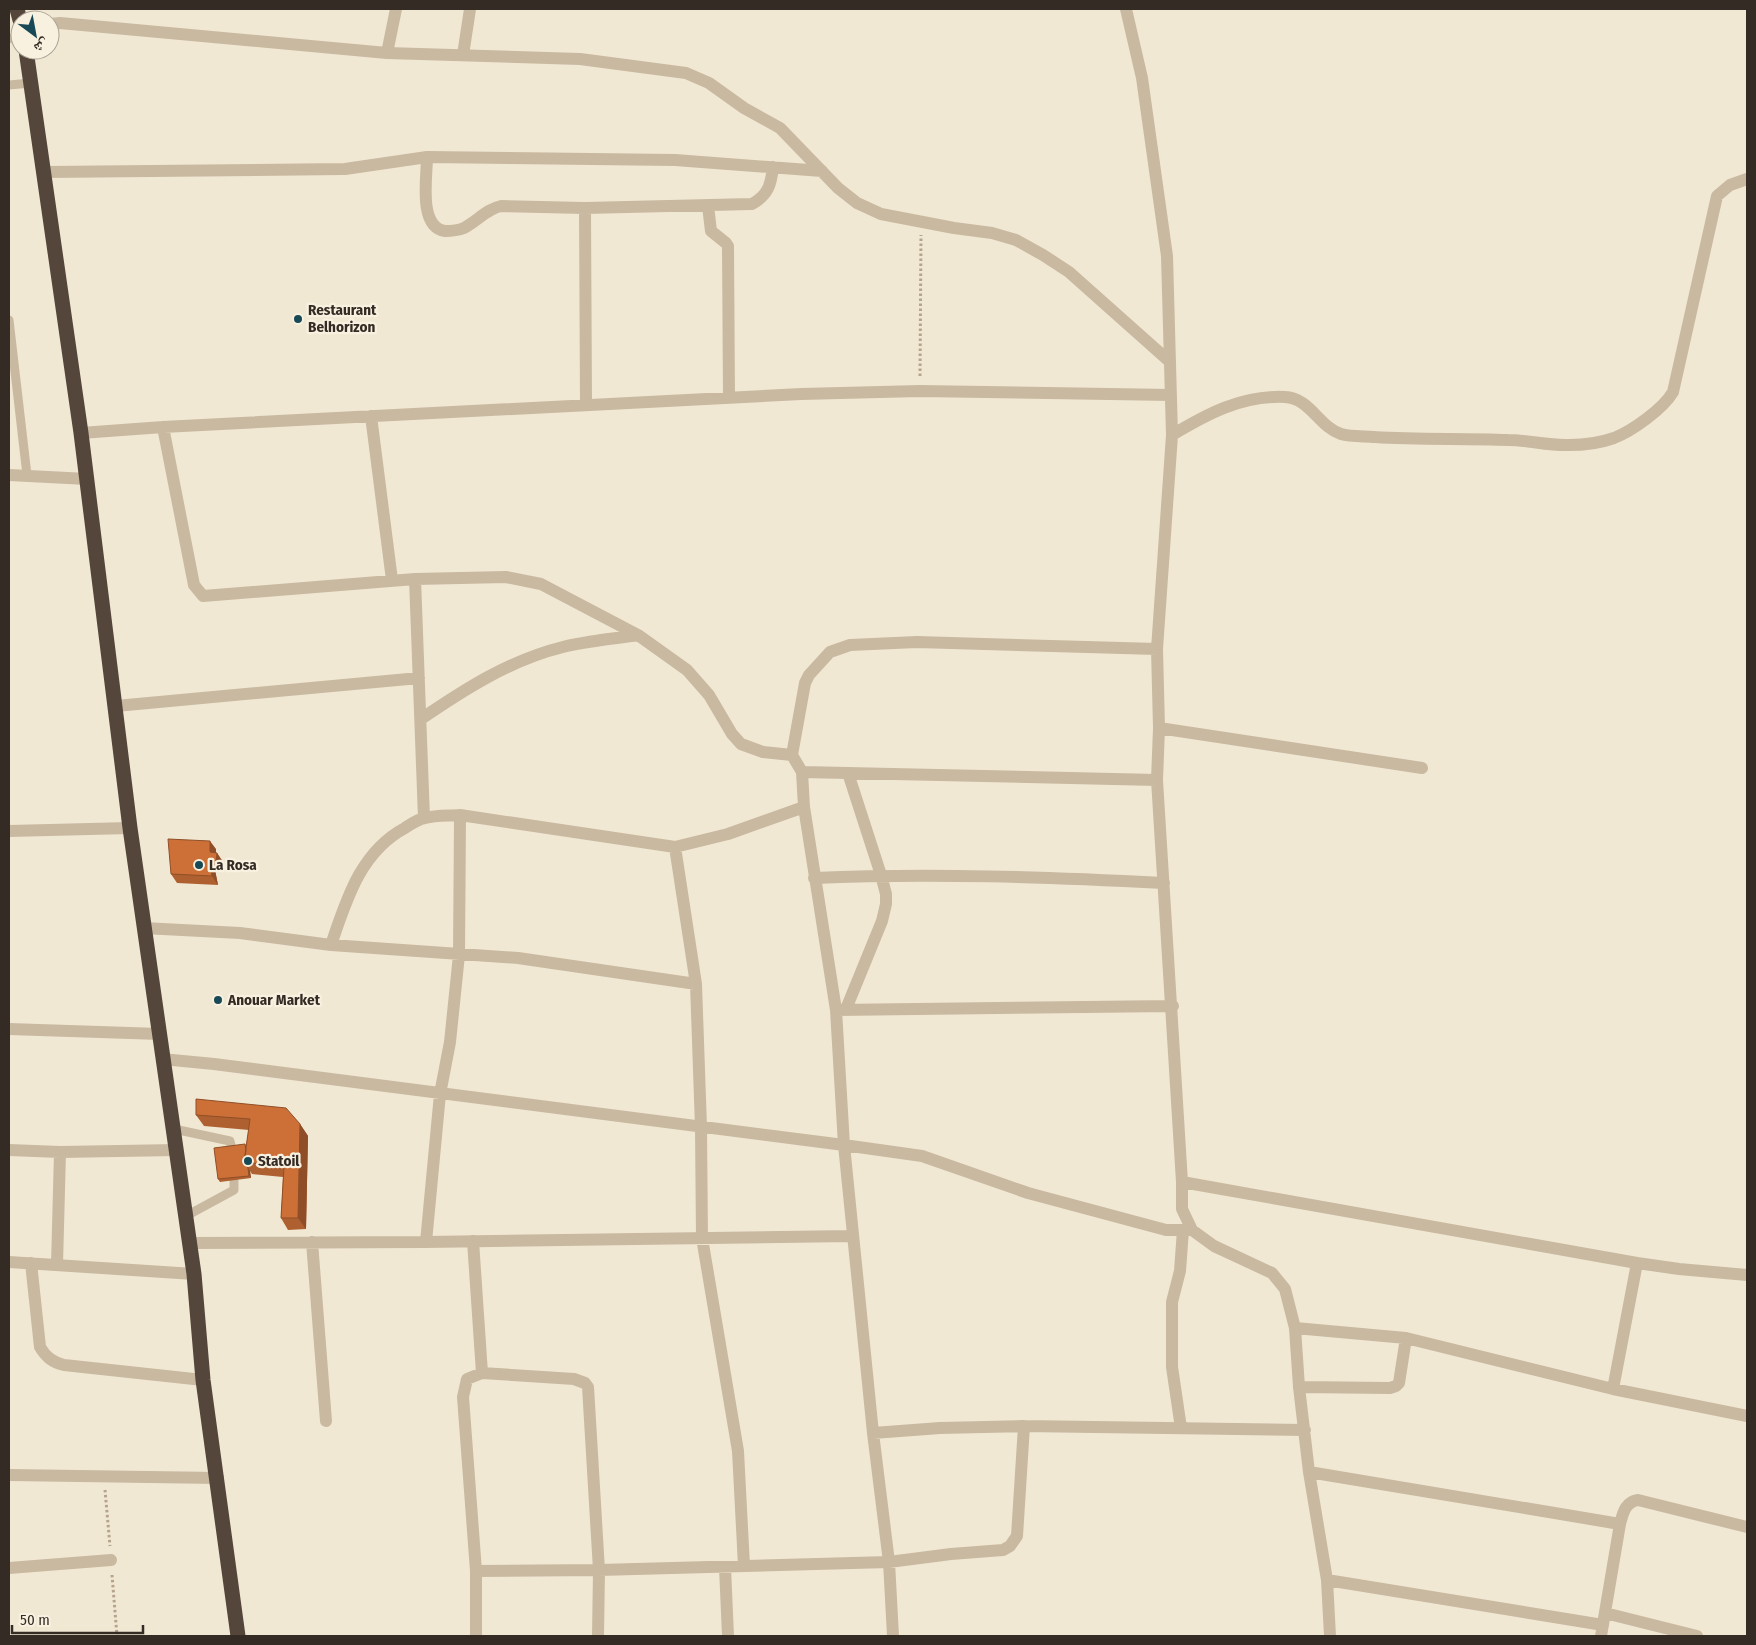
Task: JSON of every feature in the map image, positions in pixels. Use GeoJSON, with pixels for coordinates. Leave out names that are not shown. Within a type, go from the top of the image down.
{"type":"FeatureCollection","features":[{"type":"Feature","properties":{"kind":"highway"},"geometry":{"type":"LineString","coordinates":[[28,60],[82,433],[130,828],[190,1243],[203,1380],[218,1478],[238,1636]]}},
{"type":"Feature","properties":{"kind":"street"},"geometry":{"type":"LineString","coordinates":[[387,53],[396,9]]}},
{"type":"Feature","properties":{"kind":"street"},"geometry":{"type":"LineString","coordinates":[[464,55],[470,9]]}},
{"type":"Feature","properties":{"kind":"street"},"geometry":{"type":"LineString","coordinates":[[1126,9],[1142,78],[1167,256],[1172,435],[1157,649],[1157,780],[1173,1006],[1182,1210],[1188,1230],[1172,1302],[1172,1367],[1181,1428]]}},
{"type":"Feature","properties":{"kind":"street"},"geometry":{"type":"LineString","coordinates":[[60,23],[387,53],[580,58],[686,73],[708,83],[744,108],[780,128],[838,188],[857,203],[881,214],[992,233],[1016,240],[1043,255],[1076,278],[1169,361]]}},
{"type":"Feature","properties":{"kind":"street"},"geometry":{"type":"LineString","coordinates":[[45,172],[345,169],[427,158],[675,160],[822,171]]}},
{"type":"Feature","properties":{"kind":"street"},"geometry":{"type":"LineString","coordinates":[[427,158],[426,212],[431,223],[443,230],[462,229],[495,207],[585,208],[748,205],[761,200],[771,184],[773,168]]}},
{"type":"Feature","properties":{"kind":"street"},"geometry":{"type":"LineString","coordinates":[[1172,435],[1227,406],[1259,399],[1287,397],[1308,406],[1327,426],[1341,434],[1392,438],[1510,440],[1567,446],[1614,438],[1659,409],[1669,400],[1673,392],[1717,196],[1730,185],[1747,179]]}},
{"type":"Feature","properties":{"kind":"street"},"geometry":{"type":"LineString","coordinates":[[708,206],[712,230],[728,246],[729,398]]}},
{"type":"Feature","properties":{"kind":"street"},"geometry":{"type":"LineString","coordinates":[[585,208],[586,405]]}},
{"type":"Feature","properties":{"kind":"street"},"geometry":{"type":"LineString","coordinates":[[82,433],[586,405],[920,391],[1172,395]]}},
{"type":"Feature","properties":{"kind":"street"},"geometry":{"type":"LineString","coordinates":[[371,416],[392,580]]}},
{"type":"Feature","properties":{"kind":"street"},"geometry":{"type":"LineString","coordinates":[[163,427],[194,584],[203,596],[415,579],[506,577],[534,582],[638,635],[687,670],[709,694],[732,734],[740,744],[763,752],[792,755]]}},
{"type":"Feature","properties":{"kind":"street"},"geometry":{"type":"LineString","coordinates":[[9,475],[87,479]]}},
{"type":"Feature","properties":{"kind":"street"},"geometry":{"type":"LineString","coordinates":[[415,579],[424,818]]}},
{"type":"Feature","properties":{"kind":"street"},"geometry":{"type":"LineString","coordinates":[[421,719],[497,671],[563,646],[638,635]]}},
{"type":"Feature","properties":{"kind":"street"},"geometry":{"type":"LineString","coordinates":[[893,1636],[889,1562],[873,1434],[844,1145],[841,1010],[814,878],[804,807],[802,772],[792,755],[805,683],[809,675],[830,652],[850,645],[917,642],[1157,649]]}},
{"type":"Feature","properties":{"kind":"street"},"geometry":{"type":"LineString","coordinates":[[116,706],[419,678]]}},
{"type":"Feature","properties":{"kind":"street"},"geometry":{"type":"LineString","coordinates":[[1158,728],[1422,768]]}},
{"type":"Feature","properties":{"kind":"street"},"geometry":{"type":"LineString","coordinates":[[802,772],[1157,780]]}},
{"type":"Feature","properties":{"kind":"street"},"geometry":{"type":"LineString","coordinates":[[841,1010],[885,912],[886,894],[848,773]]}},
{"type":"Feature","properties":{"kind":"street"},"geometry":{"type":"LineString","coordinates":[[331,946],[350,892],[362,868],[379,847],[394,834],[424,818],[460,815],[675,847],[728,834],[804,807]]}},
{"type":"Feature","properties":{"kind":"street"},"geometry":{"type":"LineString","coordinates":[[426,1242],[440,1094],[450,1042],[460,954],[460,815]]}},
{"type":"Feature","properties":{"kind":"street"},"geometry":{"type":"LineString","coordinates":[[9,831],[130,828]]}},
{"type":"Feature","properties":{"kind":"street"},"geometry":{"type":"LineString","coordinates":[[675,847],[696,984],[701,1127],[702,1238],[738,1451],[744,1566]]}},
{"type":"Feature","properties":{"kind":"street"},"geometry":{"type":"LineString","coordinates":[[814,878],[881,875],[1030,876],[1164,883]]}},
{"type":"Feature","properties":{"kind":"street"},"geometry":{"type":"LineString","coordinates":[[143,928],[240,933],[331,946],[518,958],[696,984]]}},
{"type":"Feature","properties":{"kind":"street"},"geometry":{"type":"LineString","coordinates":[[841,1010],[1173,1006]]}},
{"type":"Feature","properties":{"kind":"street"},"geometry":{"type":"LineString","coordinates":[[9,1029],[160,1034]]}},
{"type":"Feature","properties":{"kind":"street"},"geometry":{"type":"LineString","coordinates":[[162,1059],[214,1064],[922,1156],[1028,1193],[1166,1230],[1188,1230],[1214,1246],[1272,1273],[1285,1289],[1295,1328],[1299,1388],[1309,1472],[1327,1580],[1330,1636]]}},
{"type":"Feature","properties":{"kind":"street"},"geometry":{"type":"LineString","coordinates":[[9,1150],[60,1152],[177,1150]]}},
{"type":"Feature","properties":{"kind":"street"},"geometry":{"type":"LineString","coordinates":[[57,1265],[60,1152]]}},
{"type":"Feature","properties":{"kind":"street"},"geometry":{"type":"LineString","coordinates":[[1182,1182],[1637,1263],[1747,1275]]}},
{"type":"Feature","properties":{"kind":"street"},"geometry":{"type":"LineString","coordinates":[[190,1243],[852,1236]]}},
{"type":"Feature","properties":{"kind":"street"},"geometry":{"type":"LineString","coordinates":[[474,1241],[482,1373]]}},
{"type":"Feature","properties":{"kind":"street"},"geometry":{"type":"LineString","coordinates":[[312,1242],[326,1421]]}},
{"type":"Feature","properties":{"kind":"street"},"geometry":{"type":"LineString","coordinates":[[9,1262],[194,1274]]}},
{"type":"Feature","properties":{"kind":"street"},"geometry":{"type":"LineString","coordinates":[[31,1263],[40,1347],[45,1356],[54,1362],[64,1365],[203,1380]]}},
{"type":"Feature","properties":{"kind":"street"},"geometry":{"type":"LineString","coordinates":[[1613,1389],[1637,1263]]}},
{"type":"Feature","properties":{"kind":"street"},"geometry":{"type":"LineString","coordinates":[[1295,1328],[1406,1338],[1613,1389],[1747,1416]]}},
{"type":"Feature","properties":{"kind":"street"},"geometry":{"type":"LineString","coordinates":[[1299,1388],[1390,1388],[1396,1386],[1399,1383],[1406,1338]]}},
{"type":"Feature","properties":{"kind":"street"},"geometry":{"type":"LineString","coordinates":[[476,1636],[476,1571],[463,1397],[467,1379],[482,1373],[574,1379],[588,1387],[599,1570],[598,1636]]}},
{"type":"Feature","properties":{"kind":"street"},"geometry":{"type":"LineString","coordinates":[[873,1434],[940,1428],[1024,1426],[1305,1430]]}},
{"type":"Feature","properties":{"kind":"street"},"geometry":{"type":"LineString","coordinates":[[476,1571],[599,1570],[889,1562],[950,1554],[996,1551],[1010,1546],[1017,1536],[1024,1426]]}},
{"type":"Feature","properties":{"kind":"street"},"geometry":{"type":"LineString","coordinates":[[1309,1472],[1620,1524]]}},
{"type":"Feature","properties":{"kind":"street"},"geometry":{"type":"LineString","coordinates":[[9,1474],[218,1478]]}},
{"type":"Feature","properties":{"kind":"street"},"geometry":{"type":"LineString","coordinates":[[1603,1625],[1620,1524],[1627,1505],[1638,1500],[1747,1526]]}},
{"type":"Feature","properties":{"kind":"street"},"geometry":{"type":"LineString","coordinates":[[9,1568],[111,1560]]}},
{"type":"Feature","properties":{"kind":"street"},"geometry":{"type":"LineString","coordinates":[[725,1566],[728,1636]]}},
{"type":"Feature","properties":{"kind":"street"},"geometry":{"type":"LineString","coordinates":[[1327,1580],[1603,1625],[1697,1636]]}},
{"type":"Feature","properties":{"kind":"lane"},"geometry":{"type":"LineString","coordinates":[[9,85],[31,83]]}},
{"type":"Feature","properties":{"kind":"lane"},"geometry":{"type":"LineString","coordinates":[[9,320],[27,476]]}},
{"type":"Feature","properties":{"kind":"lane"},"geometry":{"type":"LineString","coordinates":[[174,1129],[230,1141],[232,1149]]}},
{"type":"Feature","properties":{"kind":"lane"},"geometry":{"type":"LineString","coordinates":[[186,1216],[234,1190],[234,1180]]}},
{"type":"Feature","properties":{"kind":"path"},"geometry":{"type":"LineString","coordinates":[[920,391],[921,222]]}},
{"type":"Feature","properties":{"kind":"building","name":"La Rosa"},"geometry":{"type":"Polygon","coordinates":[[[168,839],[210,841],[210,852],[217,853],[216,861],[209,862],[212,876],[171,874],[168,839]]]}},
{"type":"Feature","properties":{"kind":"building"},"geometry":{"type":"Polygon","coordinates":[[[196,1099],[286,1108],[300,1124],[298,1218],[281,1218],[284,1167],[244,1162],[250,1119],[196,1115],[196,1099]]]}},
{"type":"Feature","properties":{"kind":"building"},"geometry":{"type":"Polygon","coordinates":[[[245,1144],[244,1162],[248,1168],[249,1176],[218,1179],[214,1148],[245,1144]]]}},
{"type":"Feature","properties":{"kind":"place","name":"Restaurant Belhorizon"},"geometry":{"type":"Point","coordinates":[298,319]}},
{"type":"Feature","properties":{"kind":"place","name":"La Rosa"},"geometry":{"type":"Point","coordinates":[199,865]}},
{"type":"Feature","properties":{"kind":"place","name":"Anouar Market"},"geometry":{"type":"Point","coordinates":[218,1000]}},
{"type":"Feature","properties":{"kind":"place","name":"Statoil"},"geometry":{"type":"Point","coordinates":[248,1161]}}]}
